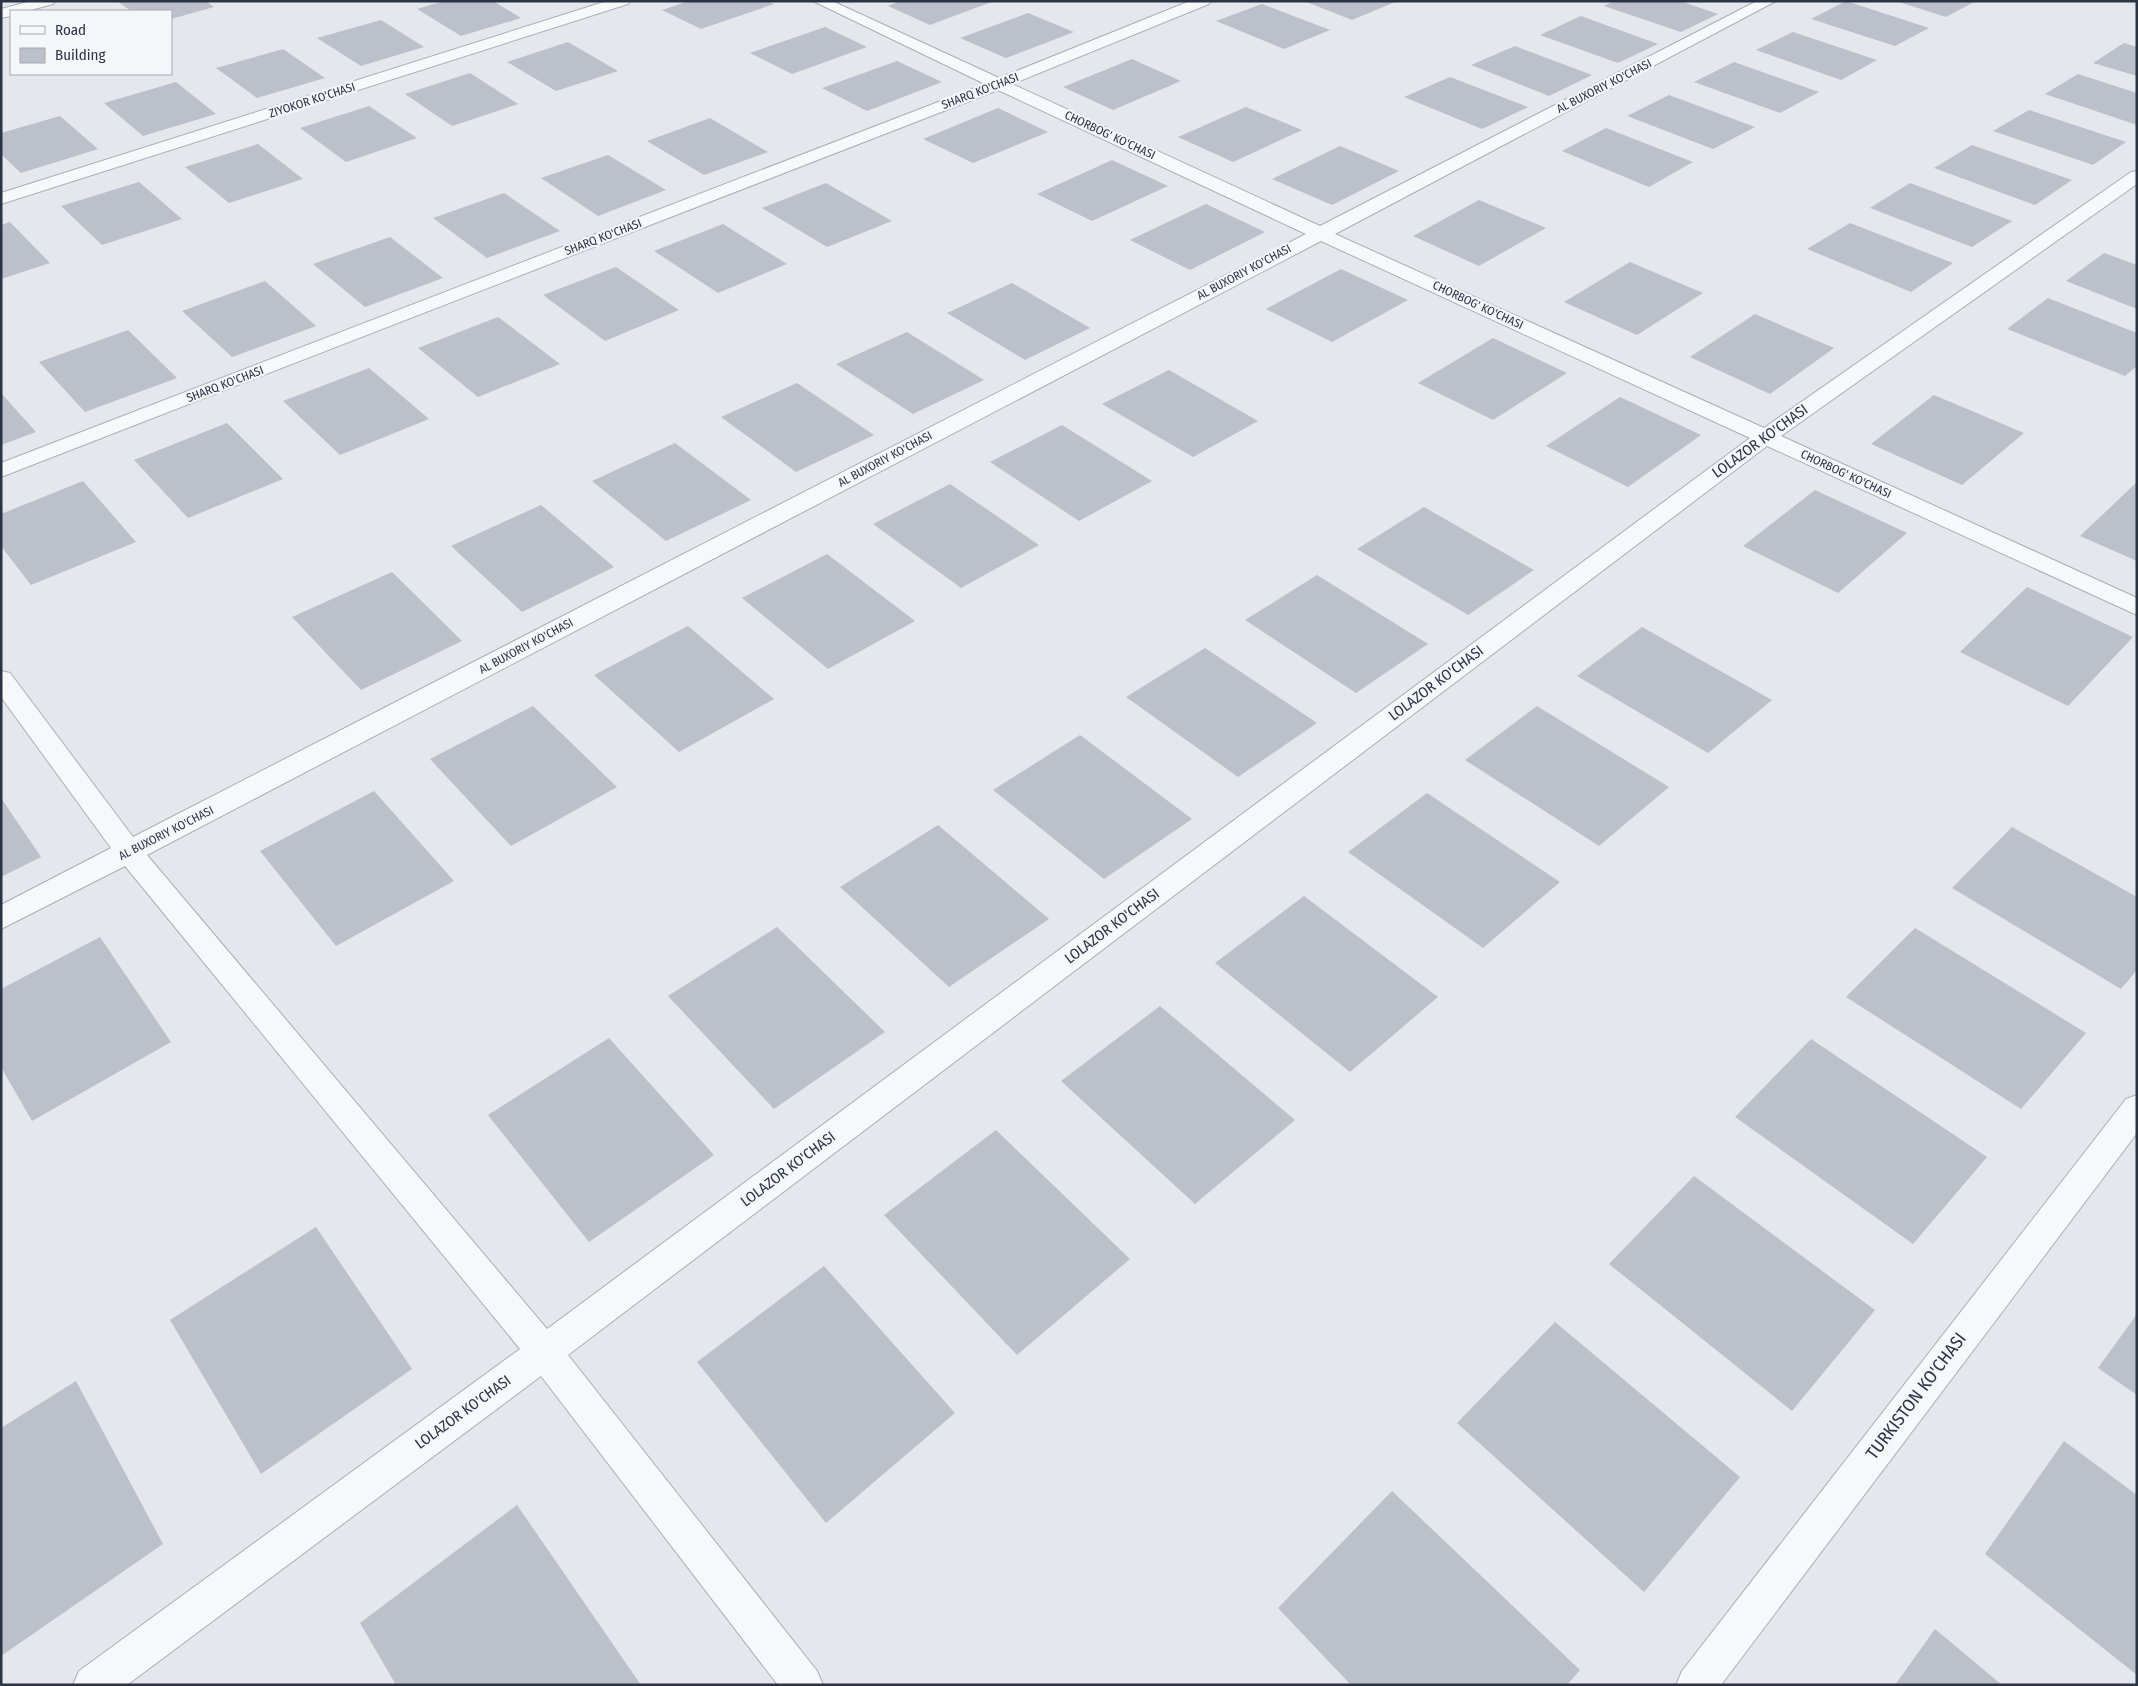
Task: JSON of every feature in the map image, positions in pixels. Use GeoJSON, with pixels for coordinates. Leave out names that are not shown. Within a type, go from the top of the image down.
{"type":"FeatureCollection","features":[{"type":"Feature","properties":{"kind":"street"},"geometry":{"type":"LineString","coordinates":[[15,10],[48,1]]}},
{"type":"Feature","properties":{"kind":"street","name":"ZIYOKOR KO'CHASI"},"geometry":{"type":"LineString","coordinates":[[1,199],[623,1]]}},
{"type":"Feature","properties":{"kind":"street","name":"CHORBOG' KO'CHASI"},"geometry":{"type":"LineString","coordinates":[[820,1],[1319,233],[2137,607]]}},
{"type":"Feature","properties":{"kind":"street","name":"SHARQ KO'CHASI"},"geometry":{"type":"LineString","coordinates":[[1,471],[999,84],[1204,1]]}},
{"type":"Feature","properties":{"kind":"street","name":"AL BUXORIY KO'CHASI"},"geometry":{"type":"LineString","coordinates":[[1,918],[130,853],[1319,233],[1769,1]]}},
{"type":"Feature","properties":{"kind":"street","name":"LOLAZOR KO'CHASI"},"geometry":{"type":"LineString","coordinates":[[93,1685],[544,1352],[1765,437],[2137,176]]}},
{"type":"Feature","properties":{"kind":"street"},"geometry":{"type":"LineString","coordinates":[[1,679],[130,853],[544,1352],[803,1685]]}},
{"type":"Feature","properties":{"kind":"street","name":"TURKISTON KO'CHASI"},"geometry":{"type":"LineString","coordinates":[[1696,1685],[2137,1108]]}},
{"type":"Feature","properties":{"kind":"building"},"geometry":{"type":"Polygon","coordinates":[[[117,1],[206,1],[214,7],[172,19],[172,10],[130,10],[117,1]]]}},
{"type":"Feature","properties":{"kind":"building"},"geometry":{"type":"Polygon","coordinates":[[[444,1],[493,1],[521,18],[461,36],[417,9],[444,1]]]}},
{"type":"Feature","properties":{"kind":"building"},"geometry":{"type":"Polygon","coordinates":[[[689,1],[767,1],[774,4],[701,29],[662,10],[689,1]]]}},
{"type":"Feature","properties":{"kind":"building"},"geometry":{"type":"Polygon","coordinates":[[[900,1],[994,1],[930,25],[888,6],[900,1]]]}},
{"type":"Feature","properties":{"kind":"building"},"geometry":{"type":"Polygon","coordinates":[[[1304,1],[1392,1],[1395,2],[1352,20],[1304,1]]]}},
{"type":"Feature","properties":{"kind":"building"},"geometry":{"type":"Polygon","coordinates":[[[1614,1],[1680,1],[1718,14],[1681,32],[1604,6],[1614,1]]]}},
{"type":"Feature","properties":{"kind":"building"},"geometry":{"type":"Polygon","coordinates":[[[1846,1],[1929,28],[1895,46],[1811,19],[1846,1]]]}},
{"type":"Feature","properties":{"kind":"building"},"geometry":{"type":"Polygon","coordinates":[[[1896,1],[1976,1],[1946,17],[1896,1]]]}},
{"type":"Feature","properties":{"kind":"building"},"geometry":{"type":"Polygon","coordinates":[[[1262,4],[1330,30],[1284,49],[1216,21],[1262,4]]]}},
{"type":"Feature","properties":{"kind":"building"},"geometry":{"type":"Polygon","coordinates":[[[1028,13],[1074,32],[1006,58],[960,38],[1028,13]]]}},
{"type":"Feature","properties":{"kind":"building"},"geometry":{"type":"Polygon","coordinates":[[[1581,16],[1658,44],[1618,63],[1540,35],[1581,16]]]}},
{"type":"Feature","properties":{"kind":"building"},"geometry":{"type":"Polygon","coordinates":[[[381,20],[424,47],[361,66],[317,38],[381,20]]]}},
{"type":"Feature","properties":{"kind":"building"},"geometry":{"type":"Polygon","coordinates":[[[825,27],[867,47],[792,74],[750,53],[825,27]]]}},
{"type":"Feature","properties":{"kind":"building"},"geometry":{"type":"Polygon","coordinates":[[[1793,32],[1877,60],[1841,80],[1756,50],[1793,32]]]}},
{"type":"Feature","properties":{"kind":"building"},"geometry":{"type":"Polygon","coordinates":[[[568,42],[618,71],[556,91],[507,62],[568,42]]]}},
{"type":"Feature","properties":{"kind":"building"},"geometry":{"type":"Polygon","coordinates":[[[2124,43],[2137,47],[2137,76],[2093,63],[2124,43]]]}},
{"type":"Feature","properties":{"kind":"building"},"geometry":{"type":"Polygon","coordinates":[[[1515,46],[1592,75],[1549,96],[1471,65],[1515,46]]]}},
{"type":"Feature","properties":{"kind":"building"},"geometry":{"type":"Polygon","coordinates":[[[283,49],[325,78],[257,98],[216,68],[283,49]]]}},
{"type":"Feature","properties":{"kind":"building"},"geometry":{"type":"Polygon","coordinates":[[[1132,59],[1181,81],[1113,110],[1063,87],[1132,59]]]}},
{"type":"Feature","properties":{"kind":"building"},"geometry":{"type":"Polygon","coordinates":[[[897,61],[942,82],[867,111],[822,88],[897,61]]]}},
{"type":"Feature","properties":{"kind":"building"},"geometry":{"type":"Polygon","coordinates":[[[1734,62],[1819,92],[1780,113],[1694,82],[1734,62]]]}},
{"type":"Feature","properties":{"kind":"building"},"geometry":{"type":"Polygon","coordinates":[[[470,73],[518,104],[452,126],[405,94],[470,73]]]}},
{"type":"Feature","properties":{"kind":"building"},"geometry":{"type":"Polygon","coordinates":[[[2078,74],[2137,93],[2137,125],[2045,94],[2078,74]]]}},
{"type":"Feature","properties":{"kind":"building"},"geometry":{"type":"Polygon","coordinates":[[[1450,77],[1528,107],[1482,129],[1404,97],[1450,77]]]}},
{"type":"Feature","properties":{"kind":"building"},"geometry":{"type":"Polygon","coordinates":[[[176,82],[216,114],[143,136],[104,103],[176,82]]]}},
{"type":"Feature","properties":{"kind":"building"},"geometry":{"type":"Polygon","coordinates":[[[1669,95],[1755,127],[1713,149],[1627,116],[1669,95]]]}},
{"type":"Feature","properties":{"kind":"building"},"geometry":{"type":"Polygon","coordinates":[[[369,106],[417,138],[346,162],[300,128],[369,106]]]}},
{"type":"Feature","properties":{"kind":"building"},"geometry":{"type":"Polygon","coordinates":[[[1246,107],[1302,130],[1233,162],[1178,137],[1246,107]]]}},
{"type":"Feature","properties":{"kind":"building"},"geometry":{"type":"Polygon","coordinates":[[[998,108],[1048,132],[973,163],[923,139],[998,108]]]}},
{"type":"Feature","properties":{"kind":"building"},"geometry":{"type":"Polygon","coordinates":[[[2029,110],[2126,142],[2093,165],[1993,131],[2029,110]]]}},
{"type":"Feature","properties":{"kind":"building"},"geometry":{"type":"Polygon","coordinates":[[[60,116],[98,149],[21,173],[1,154],[1,133],[60,116]]]}},
{"type":"Feature","properties":{"kind":"building"},"geometry":{"type":"Polygon","coordinates":[[[710,118],[768,152],[704,175],[647,141],[710,118]]]}},
{"type":"Feature","properties":{"kind":"building"},"geometry":{"type":"Polygon","coordinates":[[[1606,128],[1693,162],[1649,187],[1562,151],[1606,128]]]}},
{"type":"Feature","properties":{"kind":"building"},"geometry":{"type":"Polygon","coordinates":[[[258,144],[303,179],[229,203],[185,167],[258,144]]]}},
{"type":"Feature","properties":{"kind":"building"},"geometry":{"type":"Polygon","coordinates":[[[1972,145],[2072,180],[2035,205],[1934,168],[1972,145]]]}},
{"type":"Feature","properties":{"kind":"building"},"geometry":{"type":"Polygon","coordinates":[[[1340,146],[1399,171],[1332,205],[1272,179],[1340,146]]]}},
{"type":"Feature","properties":{"kind":"building"},"geometry":{"type":"Polygon","coordinates":[[[608,155],[666,190],[598,216],[541,178],[608,155]]]}},
{"type":"Feature","properties":{"kind":"building"},"geometry":{"type":"Polygon","coordinates":[[[1112,160],[1168,186],[1092,221],[1037,194],[1112,160]]]}},
{"type":"Feature","properties":{"kind":"building"},"geometry":{"type":"Polygon","coordinates":[[[139,182],[182,219],[102,245],[61,206],[139,182]]]}},
{"type":"Feature","properties":{"kind":"building"},"geometry":{"type":"Polygon","coordinates":[[[826,183],[892,221],[827,247],[762,208],[826,183]]]}},
{"type":"Feature","properties":{"kind":"building"},"geometry":{"type":"Polygon","coordinates":[[[1910,183],[2012,221],[1972,247],[1870,208],[1910,183]]]}},
{"type":"Feature","properties":{"kind":"building"},"geometry":{"type":"Polygon","coordinates":[[[504,193],[560,231],[487,258],[433,218],[504,193]]]}},
{"type":"Feature","properties":{"kind":"building"},"geometry":{"type":"Polygon","coordinates":[[[1479,200],[1546,228],[1479,266],[1413,236],[1479,200]]]}},
{"type":"Feature","properties":{"kind":"building"},"geometry":{"type":"Polygon","coordinates":[[[1206,204],[1265,232],[1190,270],[1130,240],[1206,204]]]}},
{"type":"Feature","properties":{"kind":"building"},"geometry":{"type":"Polygon","coordinates":[[[10,222],[50,263],[1,279],[1,225],[10,222]]]}},
{"type":"Feature","properties":{"kind":"building"},"geometry":{"type":"Polygon","coordinates":[[[1850,223],[1953,263],[1911,292],[1807,249],[1850,223]]]}},
{"type":"Feature","properties":{"kind":"building"},"geometry":{"type":"Polygon","coordinates":[[[723,224],[787,264],[718,293],[654,251],[723,224]]]}},
{"type":"Feature","properties":{"kind":"building"},"geometry":{"type":"Polygon","coordinates":[[[390,237],[443,278],[365,307],[313,264],[390,237]]]}},
{"type":"Feature","properties":{"kind":"building"},"geometry":{"type":"Polygon","coordinates":[[[2104,253],[2137,265],[2137,309],[2066,281],[2104,253]]]}},
{"type":"Feature","properties":{"kind":"building"},"geometry":{"type":"Polygon","coordinates":[[[1630,262],[1703,293],[1637,335],[1564,302],[1630,262]]]}},
{"type":"Feature","properties":{"kind":"building"},"geometry":{"type":"Polygon","coordinates":[[[616,267],[679,310],[605,341],[543,295],[616,267]]]}},
{"type":"Feature","properties":{"kind":"building"},"geometry":{"type":"Polygon","coordinates":[[[1341,269],[1408,300],[1332,342],[1266,309],[1341,269]]]}},
{"type":"Feature","properties":{"kind":"building"},"geometry":{"type":"Polygon","coordinates":[[[265,281],[316,326],[232,357],[182,311],[265,281]]]}},
{"type":"Feature","properties":{"kind":"building"},"geometry":{"type":"Polygon","coordinates":[[[1012,283],[1090,328],[1025,360],[947,313],[1012,283]]]}},
{"type":"Feature","properties":{"kind":"building"},"geometry":{"type":"Polygon","coordinates":[[[2048,298],[2137,333],[2137,366],[2125,376],[2007,329],[2048,298]]]}},
{"type":"Feature","properties":{"kind":"building"},"geometry":{"type":"Polygon","coordinates":[[[1755,314],[1834,348],[1770,394],[1690,357],[1755,314]]]}},
{"type":"Feature","properties":{"kind":"building"},"geometry":{"type":"Polygon","coordinates":[[[498,317],[560,364],[478,397],[418,348],[498,317]]]}},
{"type":"Feature","properties":{"kind":"building"},"geometry":{"type":"Polygon","coordinates":[[[128,330],[177,378],[85,412],[39,362],[128,330]]]}},
{"type":"Feature","properties":{"kind":"building"},"geometry":{"type":"Polygon","coordinates":[[[907,332],[984,380],[913,414],[836,364],[907,332]]]}},
{"type":"Feature","properties":{"kind":"building"},"geometry":{"type":"Polygon","coordinates":[[[1493,338],[1567,373],[1493,420],[1418,383],[1493,338]]]}},
{"type":"Feature","properties":{"kind":"building"},"geometry":{"type":"Polygon","coordinates":[[[369,368],[429,419],[340,455],[283,401],[369,368]]]}},
{"type":"Feature","properties":{"kind":"building"},"geometry":{"type":"Polygon","coordinates":[[[1169,370],[1258,421],[1193,457],[1102,404],[1169,370]]]}},
{"type":"Feature","properties":{"kind":"building"},"geometry":{"type":"Polygon","coordinates":[[[797,383],[874,435],[796,472],[721,417],[797,383]]]}},
{"type":"Feature","properties":{"kind":"building"},"geometry":{"type":"Polygon","coordinates":[[[1,393],[36,432],[1,445],[1,393]]]}},
{"type":"Feature","properties":{"kind":"building"},"geometry":{"type":"Polygon","coordinates":[[[1934,395],[2024,433],[1962,485],[1871,444],[1934,395]]]}},
{"type":"Feature","properties":{"kind":"building"},"geometry":{"type":"Polygon","coordinates":[[[1620,397],[1701,435],[1628,487],[1546,446],[1620,397]]]}},
{"type":"Feature","properties":{"kind":"building"},"geometry":{"type":"Polygon","coordinates":[[[227,423],[283,479],[188,518],[134,460],[227,423]]]}},
{"type":"Feature","properties":{"kind":"building"},"geometry":{"type":"Polygon","coordinates":[[[1062,425],[1152,481],[1079,521],[990,462],[1062,425]]]}},
{"type":"Feature","properties":{"kind":"building"},"geometry":{"type":"Polygon","coordinates":[[[675,443],[751,500],[666,541],[592,481],[675,443]]]}},
{"type":"Feature","properties":{"kind":"building"},"geometry":{"type":"Polygon","coordinates":[[[83,481],[136,542],[31,585],[1,546],[1,514],[83,481]]]}},
{"type":"Feature","properties":{"kind":"building"},"geometry":{"type":"Polygon","coordinates":[[[2137,482],[2137,561],[2080,536],[2137,482]]]}},
{"type":"Feature","properties":{"kind":"building"},"geometry":{"type":"Polygon","coordinates":[[[950,484],[1039,545],[961,588],[873,524],[950,484]]]}},
{"type":"Feature","properties":{"kind":"building"},"geometry":{"type":"Polygon","coordinates":[[[1815,490],[1907,533],[1838,593],[1743,546],[1815,490]]]}},
{"type":"Feature","properties":{"kind":"building"},"geometry":{"type":"Polygon","coordinates":[[[541,505],[614,567],[522,612],[451,546],[541,505]]]}},
{"type":"Feature","properties":{"kind":"building"},"geometry":{"type":"Polygon","coordinates":[[[1424,507],[1534,570],[1468,615],[1357,549],[1424,507]]]}},
{"type":"Feature","properties":{"kind":"building"},"geometry":{"type":"Polygon","coordinates":[[[827,554],[915,621],[828,669],[742,598],[827,554]]]}},
{"type":"Feature","properties":{"kind":"building"},"geometry":{"type":"Polygon","coordinates":[[[392,572],[462,641],[361,690],[292,617],[392,572]]]}},
{"type":"Feature","properties":{"kind":"building"},"geometry":{"type":"Polygon","coordinates":[[[1317,575],[1428,644],[1356,693],[1245,620],[1317,575]]]}},
{"type":"Feature","properties":{"kind":"building"},"geometry":{"type":"Polygon","coordinates":[[[2027,587],[2133,637],[2068,706],[1960,652],[2027,587]]]}},
{"type":"Feature","properties":{"kind":"building"},"geometry":{"type":"Polygon","coordinates":[[[688,626],[774,699],[679,752],[594,675],[688,626]]]}},
{"type":"Feature","properties":{"kind":"building"},"geometry":{"type":"Polygon","coordinates":[[[1642,627],[1772,700],[1708,753],[1577,676],[1642,627]]]}},
{"type":"Feature","properties":{"kind":"building"},"geometry":{"type":"Polygon","coordinates":[[[1205,648],[1317,723],[1238,777],[1126,697],[1205,648]]]}},
{"type":"Feature","properties":{"kind":"building"},"geometry":{"type":"Polygon","coordinates":[[[533,706],[617,787],[511,846],[430,759],[533,706]]]}},
{"type":"Feature","properties":{"kind":"building"},"geometry":{"type":"Polygon","coordinates":[[[1537,706],[1669,787],[1599,846],[1465,760],[1537,706]]]}},
{"type":"Feature","properties":{"kind":"building"},"geometry":{"type":"Polygon","coordinates":[[[1080,735],[1192,819],[1104,879],[993,790],[1080,735]]]}},
{"type":"Feature","properties":{"kind":"building"},"geometry":{"type":"Polygon","coordinates":[[[374,791],[454,881],[336,946],[260,851],[374,791]]]}},
{"type":"Feature","properties":{"kind":"building"},"geometry":{"type":"Polygon","coordinates":[[[1427,793],[1560,882],[1483,948],[1348,852],[1427,793]]]}},
{"type":"Feature","properties":{"kind":"building"},"geometry":{"type":"Polygon","coordinates":[[[1,798],[41,857],[1,877],[1,798]]]}},
{"type":"Feature","properties":{"kind":"building"},"geometry":{"type":"Polygon","coordinates":[[[938,825],[1049,919],[949,987],[840,887],[938,825]]]}},
{"type":"Feature","properties":{"kind":"building"},"geometry":{"type":"Polygon","coordinates":[[[2012,827],[2137,897],[2137,970],[2121,989],[1952,888],[2012,827]]]}},
{"type":"Feature","properties":{"kind":"building"},"geometry":{"type":"Polygon","coordinates":[[[1304,896],[1438,997],[1350,1072],[1215,963],[1304,896]]]}},
{"type":"Feature","properties":{"kind":"building"},"geometry":{"type":"Polygon","coordinates":[[[777,927],[885,1032],[774,1109],[668,996],[777,927]]]}},
{"type":"Feature","properties":{"kind":"building"},"geometry":{"type":"Polygon","coordinates":[[[1915,928],[2086,1033],[2021,1109],[1846,997],[1915,928]]]}},
{"type":"Feature","properties":{"kind":"building"},"geometry":{"type":"Polygon","coordinates":[[[100,937],[171,1042],[32,1121],[1,1067],[1,989],[100,937]]]}},
{"type":"Feature","properties":{"kind":"building"},"geometry":{"type":"Polygon","coordinates":[[[1160,1006],[1295,1120],[1195,1204],[1061,1081],[1160,1006]]]}},
{"type":"Feature","properties":{"kind":"building"},"geometry":{"type":"Polygon","coordinates":[[[609,1038],[714,1155],[589,1242],[488,1115],[609,1038]]]}},
{"type":"Feature","properties":{"kind":"building"},"geometry":{"type":"Polygon","coordinates":[[[1811,1039],[1987,1157],[1913,1244],[1735,1117],[1811,1039]]]}},
{"type":"Feature","properties":{"kind":"building"},"geometry":{"type":"Polygon","coordinates":[[[996,1130],[1130,1259],[1017,1355],[884,1215],[996,1130]]]}},
{"type":"Feature","properties":{"kind":"building"},"geometry":{"type":"Polygon","coordinates":[[[1694,1176],[1875,1310],[1792,1411],[1609,1264],[1694,1176]]]}},
{"type":"Feature","properties":{"kind":"building"},"geometry":{"type":"Polygon","coordinates":[[[316,1227],[412,1369],[261,1474],[170,1320],[316,1227]]]}},
{"type":"Feature","properties":{"kind":"building"},"geometry":{"type":"Polygon","coordinates":[[[824,1266],[955,1413],[826,1523],[697,1362],[824,1266]]]}},
{"type":"Feature","properties":{"kind":"building"},"geometry":{"type":"Polygon","coordinates":[[[2137,1314],[2137,1395],[2098,1368],[2137,1314]]]}},
{"type":"Feature","properties":{"kind":"building"},"geometry":{"type":"Polygon","coordinates":[[[1555,1322],[1740,1477],[1644,1592],[1457,1423],[1555,1322]]]}},
{"type":"Feature","properties":{"kind":"building"},"geometry":{"type":"Polygon","coordinates":[[[76,1381],[163,1544],[1,1656],[1,1428],[76,1381]]]}},
{"type":"Feature","properties":{"kind":"building"},"geometry":{"type":"Polygon","coordinates":[[[2064,1441],[2137,1495],[2137,1675],[1985,1554],[2064,1441]]]}},
{"type":"Feature","properties":{"kind":"building"},"geometry":{"type":"Polygon","coordinates":[[[1392,1491],[1580,1670],[1567,1685],[1351,1685],[1278,1608],[1392,1491]]]}},
{"type":"Feature","properties":{"kind":"building"},"geometry":{"type":"Polygon","coordinates":[[[517,1505],[641,1685],[396,1685],[360,1623],[517,1505]]]}},
{"type":"Feature","properties":{"kind":"building"},"geometry":{"type":"Polygon","coordinates":[[[1935,1629],[2002,1685],[1895,1685],[1935,1629]]]}}]}
